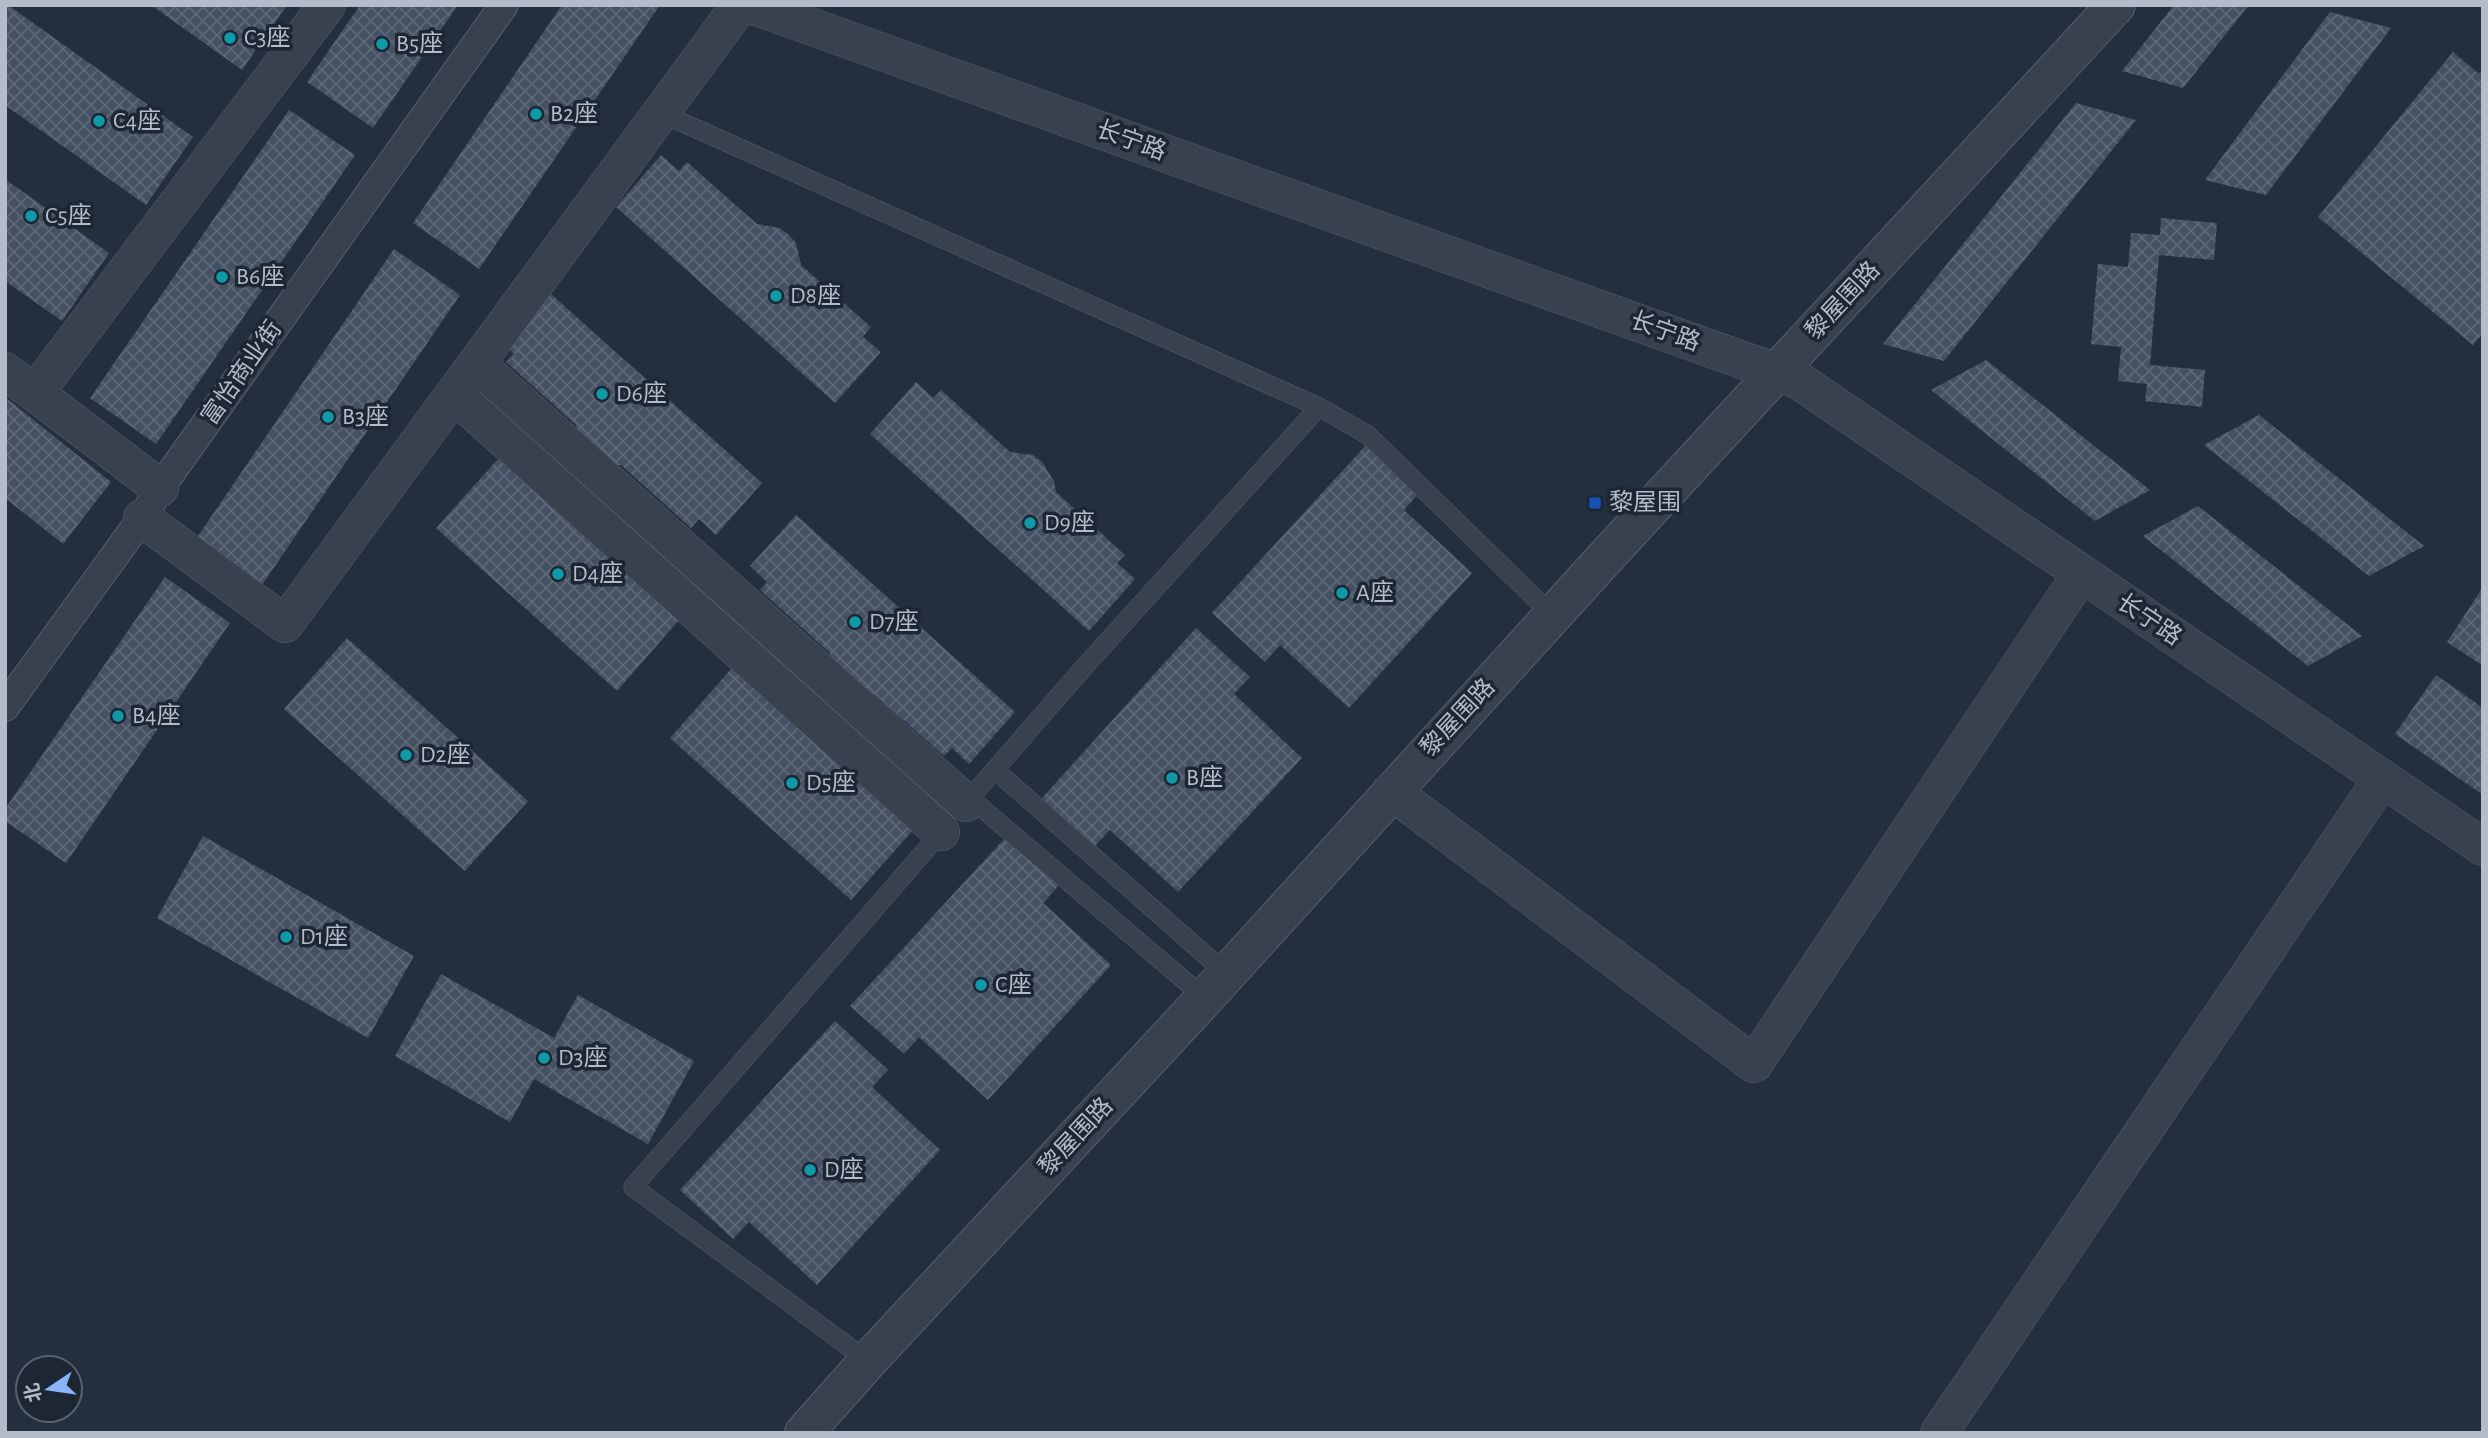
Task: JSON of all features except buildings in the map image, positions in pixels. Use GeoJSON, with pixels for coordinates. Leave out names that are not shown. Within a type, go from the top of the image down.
{"type":"FeatureCollection","features":[{"type":"Feature","properties":{"kind":"street"},"geometry":{"type":"LineString","coordinates":[[35,393],[327,5]]}},
{"type":"Feature","properties":{"kind":"street","name":"富怡商业街"},"geometry":{"type":"LineString","coordinates":[[5,707],[504,5]]}},
{"type":"Feature","properties":{"kind":"street"},"geometry":{"type":"LineString","coordinates":[[5,371],[35,393],[285,624],[740,5]]}},
{"type":"Feature","properties":{"kind":"street","name":"长宁路"},"geometry":{"type":"LineString","coordinates":[[751,5],[1798,380],[2483,848]]}},
{"type":"Feature","properties":{"kind":"street","name":"黎屋围路"},"geometry":{"type":"LineString","coordinates":[[804,1433],[868,1360],[1216,986],[1552,615],[2116,5]]}},
{"type":"Feature","properties":{"kind":"street"},"geometry":{"type":"LineString","coordinates":[[477,364],[968,801]]}},
{"type":"Feature","properties":{"kind":"street"},"geometry":{"type":"LineString","coordinates":[[455,395],[942,832]]}},
{"type":"Feature","properties":{"kind":"street"},"geometry":{"type":"LineString","coordinates":[[1391,792],[1754,1064],[2081,573]]}},
{"type":"Feature","properties":{"kind":"street"},"geometry":{"type":"LineString","coordinates":[[1939,1433],[2382,779]]}},
{"type":"Feature","properties":{"kind":"lane"},"geometry":{"type":"LineString","coordinates":[[661,113],[1319,407],[1368,435],[1552,615]]}},
{"type":"Feature","properties":{"kind":"lane"},"geometry":{"type":"LineString","coordinates":[[868,1360],[633,1187],[1078,674],[1319,407]]}},
{"type":"Feature","properties":{"kind":"lane"},"geometry":{"type":"LineString","coordinates":[[995,770],[1216,986]]}},
{"type":"Feature","properties":{"kind":"lane"},"geometry":{"type":"LineString","coordinates":[[968,801],[1216,986]]}},
{"type":"Feature","properties":{"kind":"place","name":"C3座"},"geometry":{"type":"Point","coordinates":[230,38]}},
{"type":"Feature","properties":{"kind":"place","name":"B5座"},"geometry":{"type":"Point","coordinates":[382,44]}},
{"type":"Feature","properties":{"kind":"place","name":"B2座"},"geometry":{"type":"Point","coordinates":[536,114]}},
{"type":"Feature","properties":{"kind":"place","name":"C4座"},"geometry":{"type":"Point","coordinates":[99,121]}},
{"type":"Feature","properties":{"kind":"place","name":"C5座"},"geometry":{"type":"Point","coordinates":[31,216]}},
{"type":"Feature","properties":{"kind":"place","name":"B6座"},"geometry":{"type":"Point","coordinates":[222,277]}},
{"type":"Feature","properties":{"kind":"place","name":"D8座"},"geometry":{"type":"Point","coordinates":[776,296]}},
{"type":"Feature","properties":{"kind":"place","name":"D6座"},"geometry":{"type":"Point","coordinates":[602,394]}},
{"type":"Feature","properties":{"kind":"place","name":"B3座"},"geometry":{"type":"Point","coordinates":[328,417]}},
{"type":"Feature","properties":{"kind":"place","name":"黎屋围"},"geometry":{"type":"Point","coordinates":[1595,503]}},
{"type":"Feature","properties":{"kind":"place","name":"D9座"},"geometry":{"type":"Point","coordinates":[1030,523]}},
{"type":"Feature","properties":{"kind":"place","name":"D4座"},"geometry":{"type":"Point","coordinates":[558,574]}},
{"type":"Feature","properties":{"kind":"place","name":"A座"},"geometry":{"type":"Point","coordinates":[1342,593]}},
{"type":"Feature","properties":{"kind":"place","name":"D7座"},"geometry":{"type":"Point","coordinates":[855,622]}},
{"type":"Feature","properties":{"kind":"place","name":"B4座"},"geometry":{"type":"Point","coordinates":[118,716]}},
{"type":"Feature","properties":{"kind":"place","name":"D2座"},"geometry":{"type":"Point","coordinates":[406,755]}},
{"type":"Feature","properties":{"kind":"place","name":"B座"},"geometry":{"type":"Point","coordinates":[1172,778]}},
{"type":"Feature","properties":{"kind":"place","name":"D5座"},"geometry":{"type":"Point","coordinates":[792,783]}},
{"type":"Feature","properties":{"kind":"place","name":"D1座"},"geometry":{"type":"Point","coordinates":[286,937]}},
{"type":"Feature","properties":{"kind":"place","name":"C座"},"geometry":{"type":"Point","coordinates":[981,985]}},
{"type":"Feature","properties":{"kind":"place","name":"D3座"},"geometry":{"type":"Point","coordinates":[544,1058]}},
{"type":"Feature","properties":{"kind":"place","name":"D座"},"geometry":{"type":"Point","coordinates":[810,1170]}}]}
